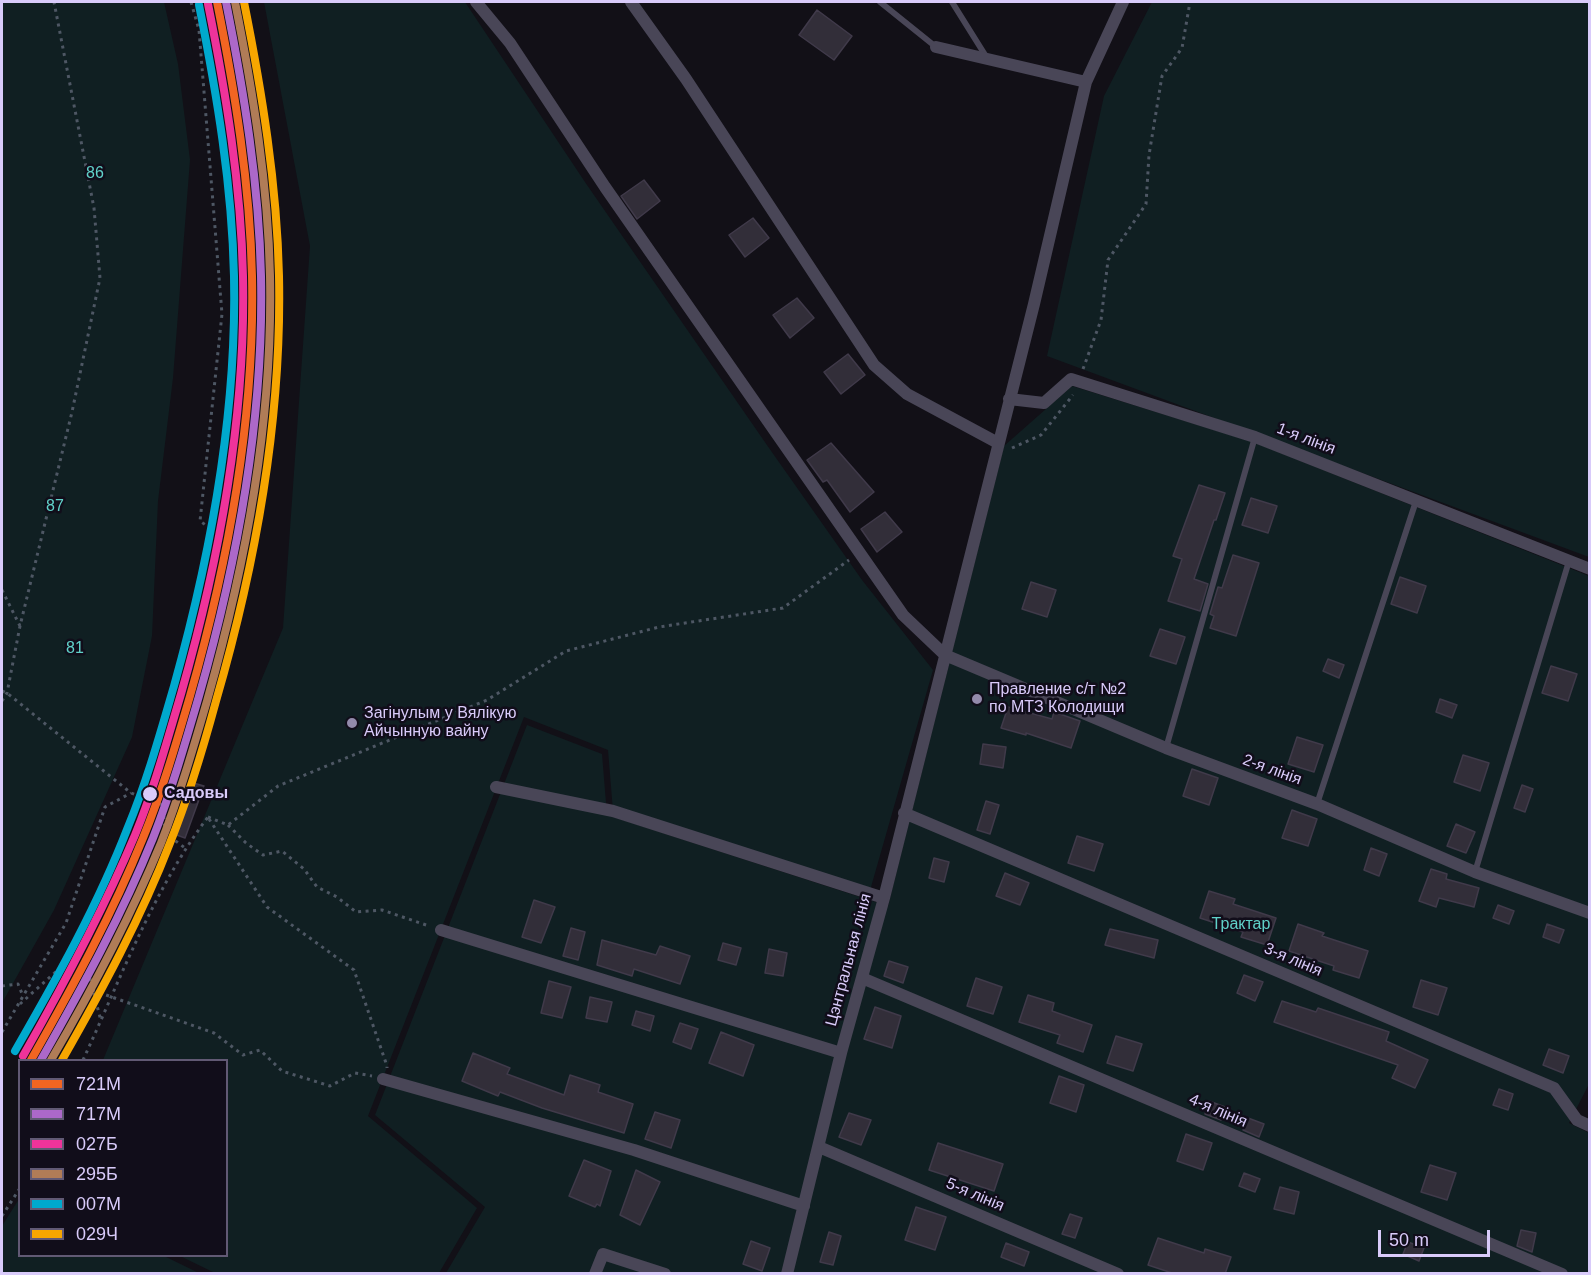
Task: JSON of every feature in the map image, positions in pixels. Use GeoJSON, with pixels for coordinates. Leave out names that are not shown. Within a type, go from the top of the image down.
{"type":"FeatureCollection","features":[{"type":"Feature","properties":{"kind":"street"},"geometry":{"type":"LineString","coordinates":[[476,2],[510,44],[612,196],[903,615],[945,655]]}},
{"type":"Feature","properties":{"kind":"street"},"geometry":{"type":"LineString","coordinates":[[631,2],[686,79],[874,365],[907,394],[1003,447]]}},
{"type":"Feature","properties":{"kind":"street","name":"Цэнтральная лінія"},"geometry":{"type":"LineString","coordinates":[[787,1274],[841,1053],[884,898],[945,655],[1003,447],[1009,399],[1086,82],[1123,2]]}},
{"type":"Feature","properties":{"kind":"street"},"geometry":{"type":"LineString","coordinates":[[936,47],[1086,82]]}},
{"type":"Feature","properties":{"kind":"street"},"geometry":{"type":"LineString","coordinates":[[1009,399],[1044,403],[1071,379],[1078,381]]}},
{"type":"Feature","properties":{"kind":"street","name":"1-я лінія"},"geometry":{"type":"LineString","coordinates":[[1078,381],[1255,437],[1590,569]]}},
{"type":"Feature","properties":{"kind":"street","name":"2-я лінія"},"geometry":{"type":"LineString","coordinates":[[945,655],[1166,748],[1317,804],[1475,872],[1590,913]]}},
{"type":"Feature","properties":{"kind":"street"},"geometry":{"type":"LineString","coordinates":[[496,787],[613,811],[884,898]]}},
{"type":"Feature","properties":{"kind":"street","name":"3-я лінія"},"geometry":{"type":"LineString","coordinates":[[904,813],[1554,1088],[1577,1120],[1590,1126]]}},
{"type":"Feature","properties":{"kind":"street"},"geometry":{"type":"LineString","coordinates":[[441,930],[841,1053]]}},
{"type":"Feature","properties":{"kind":"street","name":"4-я лінія"},"geometry":{"type":"LineString","coordinates":[[862,978],[1562,1274]]}},
{"type":"Feature","properties":{"kind":"street"},"geometry":{"type":"LineString","coordinates":[[382,1078],[634,1150],[804,1206]]}},
{"type":"Feature","properties":{"kind":"street","name":"5-я лінія"},"geometry":{"type":"LineString","coordinates":[[819,1148],[1118,1274]]}},
{"type":"Feature","properties":{"kind":"street"},"geometry":{"type":"LineString","coordinates":[[595,1274],[603,1254],[665,1274]]}},
{"type":"Feature","properties":{"kind":"lane"},"geometry":{"type":"LineString","coordinates":[[880,2],[936,47]]}},
{"type":"Feature","properties":{"kind":"lane"},"geometry":{"type":"LineString","coordinates":[[952,2],[988,59]]}},
{"type":"Feature","properties":{"kind":"lane"},"geometry":{"type":"LineString","coordinates":[[1166,748],[1255,437]]}},
{"type":"Feature","properties":{"kind":"lane"},"geometry":{"type":"LineString","coordinates":[[1317,804],[1416,500]]}},
{"type":"Feature","properties":{"kind":"lane"},"geometry":{"type":"LineString","coordinates":[[1475,872],[1569,560]]}},
{"type":"Feature","properties":{"kind":"path"},"geometry":{"type":"LineString","coordinates":[[2,701],[7,693],[20,626],[72,412],[100,278],[94,208],[54,2]]}},
{"type":"Feature","properties":{"kind":"path"},"geometry":{"type":"LineString","coordinates":[[191,2],[199,30],[222,314],[200,521],[214,531]]}},
{"type":"Feature","properties":{"kind":"path"},"geometry":{"type":"LineString","coordinates":[[1003,447],[1041,435],[1072,399],[1101,320],[1108,261],[1146,204],[1149,155],[1162,76],[1182,48],[1190,2]]}},
{"type":"Feature","properties":{"kind":"path"},"geometry":{"type":"LineString","coordinates":[[228,825],[278,786],[487,700],[566,651],[659,627],[783,608],[860,552]]}},
{"type":"Feature","properties":{"kind":"path"},"geometry":{"type":"LineString","coordinates":[[2,590],[20,626]]}},
{"type":"Feature","properties":{"kind":"path"},"geometry":{"type":"LineString","coordinates":[[2,692],[7,693],[131,793],[163,805],[165,833],[185,848]]}},
{"type":"Feature","properties":{"kind":"path"},"geometry":{"type":"LineString","coordinates":[[2,1032],[66,923],[105,807],[131,793]]}},
{"type":"Feature","properties":{"kind":"path"},"geometry":{"type":"LineString","coordinates":[[208,817],[228,825],[246,843],[263,855],[282,851],[304,869],[318,886],[356,912],[382,910],[441,930]]}},
{"type":"Feature","properties":{"kind":"path"},"geometry":{"type":"LineString","coordinates":[[83,1059],[148,917],[185,848],[208,817]]}},
{"type":"Feature","properties":{"kind":"path"},"geometry":{"type":"LineString","coordinates":[[92,990],[214,1032],[243,1055],[260,1050],[282,1071],[330,1086],[355,1073],[382,1078],[387,1066],[354,970],[267,907],[208,817]]}},
{"type":"Feature","properties":{"kind":"path"},"geometry":{"type":"LineString","coordinates":[[16,1007],[68,961]]}},
{"type":"Feature","properties":{"kind":"path"},"geometry":{"type":"LineString","coordinates":[[88,971],[101,1021]]}},
{"type":"Feature","properties":{"kind":"path"},"geometry":{"type":"LineString","coordinates":[[2,986],[18,984],[23,996]]}},
{"type":"Feature","properties":{"kind":"path"},"geometry":{"type":"LineString","coordinates":[[2,1216],[18,1191]]}},
{"type":"Feature","properties":{"kind":"green space"},"geometry":{"type":"Polygon","coordinates":[[[2,2],[164,2],[178,64],[190,160],[173,378],[158,501],[152,636],[132,737],[54,910],[2,1003],[2,2]]]}},
{"type":"Feature","properties":{"kind":"green space"},"geometry":{"type":"Polygon","coordinates":[[[264,2],[465,2],[587,185],[769,448],[862,580],[933,670],[869,894],[613,811],[608,750],[524,717],[368,1116],[477,1208],[439,1273],[215,1273],[182,1257],[228,1257],[228,1059],[103,1059],[283,628],[310,246],[264,2]]]}},
{"type":"Feature","properties":{"kind":"green space"},"geometry":{"type":"Polygon","coordinates":[[[1152,2],[1589,2],[1589,557],[1047,356],[1104,96],[1152,2]]]}},
{"type":"Feature","properties":{"kind":"green space","name":"Трактар"},"geometry":{"type":"Polygon","coordinates":[[[1072,386],[1253,442],[1589,576],[1590,1082],[1569,1123],[1589,1133],[1589,1273],[446,1273],[485,1207],[375,1115],[527,725],[602,754],[607,815],[888,906],[1004,446],[1072,386]]]}},
{"type":"Feature","properties":{"kind":"green space"},"geometry":{"type":"Polygon","coordinates":[[[18,1201],[18,1257],[166,1257],[199,1273],[2,1273],[2,1226],[18,1201]]]}},
{"type":"Feature","properties":{"kind":"building"},"geometry":{"type":"Polygon","coordinates":[[[817,10],[852,36],[834,60],[799,35],[817,10]]]}},
{"type":"Feature","properties":{"kind":"building"},"geometry":{"type":"Polygon","coordinates":[[[644,180],[660,201],[637,219],[621,196],[644,180]]]}},
{"type":"Feature","properties":{"kind":"building"},"geometry":{"type":"Polygon","coordinates":[[[753,218],[769,238],[745,257],[729,235],[753,218]]]}},
{"type":"Feature","properties":{"kind":"building"},"geometry":{"type":"Polygon","coordinates":[[[797,298],[814,318],[790,338],[773,315],[797,298]]]}},
{"type":"Feature","properties":{"kind":"building"},"geometry":{"type":"Polygon","coordinates":[[[848,354],[865,375],[841,394],[824,372],[848,354]]]}},
{"type":"Feature","properties":{"kind":"building"},"geometry":{"type":"Polygon","coordinates":[[[831,443],[874,492],[850,512],[827,480],[823,482],[807,460],[831,443]]]}},
{"type":"Feature","properties":{"kind":"building"},"geometry":{"type":"Polygon","coordinates":[[[1199,485],[1225,493],[1194,579],[1208,584],[1200,611],[1168,601],[1182,559],[1173,556],[1199,485]]]}},
{"type":"Feature","properties":{"kind":"building"},"geometry":{"type":"Polygon","coordinates":[[[1251,498],[1277,506],[1268,533],[1242,525],[1251,498]]]}},
{"type":"Feature","properties":{"kind":"building"},"geometry":{"type":"Polygon","coordinates":[[[885,512],[902,532],[877,552],[861,529],[885,512]]]}},
{"type":"Feature","properties":{"kind":"building"},"geometry":{"type":"Polygon","coordinates":[[[1233,555],[1259,563],[1236,636],[1210,628],[1214,616],[1210,614],[1218,587],[1222,588],[1233,555]]]}},
{"type":"Feature","properties":{"kind":"building"},"geometry":{"type":"Polygon","coordinates":[[[1400,577],[1426,586],[1417,613],[1391,604],[1400,577]]]}},
{"type":"Feature","properties":{"kind":"building"},"geometry":{"type":"Polygon","coordinates":[[[1031,582],[1056,590],[1047,617],[1022,609],[1031,582]]]}},
{"type":"Feature","properties":{"kind":"building"},"geometry":{"type":"Polygon","coordinates":[[[1160,629],[1185,637],[1176,664],[1150,656],[1160,629]]]}},
{"type":"Feature","properties":{"kind":"building"},"geometry":{"type":"Polygon","coordinates":[[[1328,659],[1344,665],[1339,678],[1323,671],[1328,659]]]}},
{"type":"Feature","properties":{"kind":"building"},"geometry":{"type":"Polygon","coordinates":[[[1551,666],[1577,674],[1568,701],[1542,693],[1551,666]]]}},
{"type":"Feature","properties":{"kind":"building"},"geometry":{"type":"Polygon","coordinates":[[[1440,699],[1457,705],[1452,718],[1436,712],[1440,699]]]}},
{"type":"Feature","properties":{"kind":"building"},"geometry":{"type":"Polygon","coordinates":[[[1008,707],[1052,719],[1054,712],[1080,721],[1071,748],[1026,733],[1026,735],[1001,728],[1008,707]]]}},
{"type":"Feature","properties":{"kind":"building"},"geometry":{"type":"Polygon","coordinates":[[[1297,737],[1323,745],[1314,772],[1288,764],[1297,737]]]}},
{"type":"Feature","properties":{"kind":"building"},"geometry":{"type":"Polygon","coordinates":[[[983,744],[1006,747],[1003,768],[980,764],[983,744]]]}},
{"type":"Feature","properties":{"kind":"building"},"geometry":{"type":"Polygon","coordinates":[[[1463,755],[1489,763],[1480,791],[1454,782],[1463,755]]]}},
{"type":"Feature","properties":{"kind":"building"},"geometry":{"type":"Polygon","coordinates":[[[1192,769],[1218,778],[1209,805],[1183,796],[1192,769]]]}},
{"type":"Feature","properties":{"kind":"building","name":"Садовы"},"geometry":{"type":"Polygon","coordinates":[[[190,782],[204,786],[185,838],[171,833],[190,782]]]}},
{"type":"Feature","properties":{"kind":"building"},"geometry":{"type":"Polygon","coordinates":[[[1522,785],[1533,789],[1525,812],[1514,808],[1522,785]]]}},
{"type":"Feature","properties":{"kind":"building"},"geometry":{"type":"Polygon","coordinates":[[[986,801],[999,805],[990,834],[977,830],[986,801]]]}},
{"type":"Feature","properties":{"kind":"building"},"geometry":{"type":"Polygon","coordinates":[[[1292,810],[1317,819],[1308,846],[1282,838],[1292,810]]]}},
{"type":"Feature","properties":{"kind":"building"},"geometry":{"type":"Polygon","coordinates":[[[1456,824],[1475,832],[1466,853],[1447,846],[1456,824]]]}},
{"type":"Feature","properties":{"kind":"building"},"geometry":{"type":"Polygon","coordinates":[[[1077,836],[1103,844],[1094,871],[1068,863],[1077,836]]]}},
{"type":"Feature","properties":{"kind":"building"},"geometry":{"type":"Polygon","coordinates":[[[1371,848],[1387,854],[1379,876],[1364,870],[1371,848]]]}},
{"type":"Feature","properties":{"kind":"building"},"geometry":{"type":"Polygon","coordinates":[[[934,858],[949,862],[944,882],[929,878],[934,858]]]}},
{"type":"Feature","properties":{"kind":"building"},"geometry":{"type":"Polygon","coordinates":[[[1431,869],[1447,874],[1446,879],[1479,888],[1474,907],[1439,898],[1436,907],[1419,901],[1431,869]]]}},
{"type":"Feature","properties":{"kind":"building"},"geometry":{"type":"Polygon","coordinates":[[[1005,873],[1029,883],[1020,905],[996,896],[1005,873]]]}},
{"type":"Feature","properties":{"kind":"building"},"geometry":{"type":"Polygon","coordinates":[[[1209,891],[1235,899],[1233,904],[1276,918],[1267,945],[1241,937],[1243,932],[1200,918],[1209,891]]]}},
{"type":"Feature","properties":{"kind":"building"},"geometry":{"type":"Polygon","coordinates":[[[534,900],[555,907],[541,943],[522,937],[534,900]]]}},
{"type":"Feature","properties":{"kind":"building"},"geometry":{"type":"Polygon","coordinates":[[[1498,905],[1514,911],[1509,924],[1493,918],[1498,905]]]}},
{"type":"Feature","properties":{"kind":"building"},"geometry":{"type":"Polygon","coordinates":[[[1298,924],[1324,933],[1322,936],[1368,951],[1359,978],[1333,970],[1334,966],[1289,951],[1298,924]]]}},
{"type":"Feature","properties":{"kind":"building"},"geometry":{"type":"Polygon","coordinates":[[[1547,924],[1564,930],[1559,943],[1543,937],[1547,924]]]}},
{"type":"Feature","properties":{"kind":"building"},"geometry":{"type":"Polygon","coordinates":[[[571,928],[585,932],[578,960],[563,956],[571,928]]]}},
{"type":"Feature","properties":{"kind":"building"},"geometry":{"type":"Polygon","coordinates":[[[1110,929],[1158,940],[1154,958],[1105,945],[1110,929]]]}},
{"type":"Feature","properties":{"kind":"building"},"geometry":{"type":"Polygon","coordinates":[[[602,940],[656,955],[660,946],[690,956],[680,984],[634,969],[632,976],[597,965],[602,940]]]}},
{"type":"Feature","properties":{"kind":"building"},"geometry":{"type":"Polygon","coordinates":[[[723,943],[741,948],[736,965],[718,960],[723,943]]]}},
{"type":"Feature","properties":{"kind":"building"},"geometry":{"type":"Polygon","coordinates":[[[769,949],[787,953],[783,976],[765,973],[769,949]]]}},
{"type":"Feature","properties":{"kind":"building"},"geometry":{"type":"Polygon","coordinates":[[[889,961],[908,967],[903,983],[884,976],[889,961]]]}},
{"type":"Feature","properties":{"kind":"building"},"geometry":{"type":"Polygon","coordinates":[[[1244,975],[1263,982],[1255,1001],[1237,993],[1244,975]]]}},
{"type":"Feature","properties":{"kind":"building"},"geometry":{"type":"Polygon","coordinates":[[[976,978],[1002,987],[993,1014],[967,1006],[976,978]]]}},
{"type":"Feature","properties":{"kind":"building"},"geometry":{"type":"Polygon","coordinates":[[[1421,980],[1447,988],[1438,1015],[1413,1007],[1421,980]]]}},
{"type":"Feature","properties":{"kind":"building"},"geometry":{"type":"Polygon","coordinates":[[[549,981],[571,987],[562,1018],[541,1013],[549,981]]]}},
{"type":"Feature","properties":{"kind":"building"},"geometry":{"type":"Polygon","coordinates":[[[1028,995],[1054,1003],[1052,1011],[1092,1025],[1083,1052],[1057,1043],[1060,1035],[1019,1022],[1028,995]]]}},
{"type":"Feature","properties":{"kind":"building"},"geometry":{"type":"Polygon","coordinates":[[[590,997],[612,1002],[607,1022],[586,1018],[590,997]]]}},
{"type":"Feature","properties":{"kind":"building"},"geometry":{"type":"Polygon","coordinates":[[[1282,1001],[1316,1012],[1318,1008],[1389,1032],[1386,1041],[1428,1060],[1415,1088],[1392,1078],[1398,1065],[1274,1022],[1282,1001]]]}},
{"type":"Feature","properties":{"kind":"building"},"geometry":{"type":"Polygon","coordinates":[[[875,1007],[901,1016],[892,1048],[864,1039],[875,1007]]]}},
{"type":"Feature","properties":{"kind":"building"},"geometry":{"type":"Polygon","coordinates":[[[636,1011],[654,1016],[650,1031],[632,1025],[636,1011]]]}},
{"type":"Feature","properties":{"kind":"building"},"geometry":{"type":"Polygon","coordinates":[[[680,1023],[698,1029],[691,1049],[673,1042],[680,1023]]]}},
{"type":"Feature","properties":{"kind":"building"},"geometry":{"type":"Polygon","coordinates":[[[721,1032],[754,1045],[743,1076],[709,1063],[721,1032]]]}},
{"type":"Feature","properties":{"kind":"building"},"geometry":{"type":"Polygon","coordinates":[[[1116,1036],[1142,1044],[1133,1071],[1107,1063],[1116,1036]]]}},
{"type":"Feature","properties":{"kind":"building"},"geometry":{"type":"Polygon","coordinates":[[[1549,1049],[1569,1056],[1563,1073],[1543,1065],[1549,1049]]]}},
{"type":"Feature","properties":{"kind":"building"},"geometry":{"type":"Polygon","coordinates":[[[473,1053],[510,1068],[507,1074],[564,1095],[570,1075],[600,1085],[598,1092],[633,1104],[624,1133],[542,1108],[500,1092],[498,1096],[462,1081],[473,1053]]]}},
{"type":"Feature","properties":{"kind":"building"},"geometry":{"type":"Polygon","coordinates":[[[1059,1076],[1084,1085],[1076,1112],[1050,1103],[1059,1076]]]}},
{"type":"Feature","properties":{"kind":"building"},"geometry":{"type":"Polygon","coordinates":[[[1499,1089],[1513,1094],[1508,1110],[1493,1105],[1499,1089]]]}},
{"type":"Feature","properties":{"kind":"building"},"geometry":{"type":"Polygon","coordinates":[[[1209,1101],[1225,1107],[1221,1120],[1205,1114],[1209,1101]]]}},
{"type":"Feature","properties":{"kind":"building"},"geometry":{"type":"Polygon","coordinates":[[[655,1112],[680,1120],[671,1148],[645,1139],[655,1112]]]}},
{"type":"Feature","properties":{"kind":"building"},"geometry":{"type":"Polygon","coordinates":[[[849,1113],[871,1120],[861,1145],[839,1137],[849,1113]]]}},
{"type":"Feature","properties":{"kind":"building"},"geometry":{"type":"Polygon","coordinates":[[[1248,1118],[1264,1124],[1259,1137],[1243,1130],[1248,1118]]]}},
{"type":"Feature","properties":{"kind":"building"},"geometry":{"type":"Polygon","coordinates":[[[1186,1134],[1212,1143],[1203,1170],[1177,1161],[1186,1134]]]}},
{"type":"Feature","properties":{"kind":"building"},"geometry":{"type":"Polygon","coordinates":[[[938,1143],[1003,1164],[994,1191],[929,1170],[938,1143]]]}},
{"type":"Feature","properties":{"kind":"building"},"geometry":{"type":"Polygon","coordinates":[[[584,1160],[611,1171],[600,1206],[597,1204],[595,1207],[569,1196],[584,1160]]]}},
{"type":"Feature","properties":{"kind":"building"},"geometry":{"type":"Polygon","coordinates":[[[1430,1165],[1456,1173],[1447,1200],[1421,1192],[1430,1165]]]}},
{"type":"Feature","properties":{"kind":"building"},"geometry":{"type":"Polygon","coordinates":[[[636,1170],[660,1182],[640,1225],[620,1215],[636,1170]]]}},
{"type":"Feature","properties":{"kind":"building"},"geometry":{"type":"Polygon","coordinates":[[[1244,1173],[1260,1179],[1255,1192],[1239,1186],[1244,1173]]]}},
{"type":"Feature","properties":{"kind":"building"},"geometry":{"type":"Polygon","coordinates":[[[1280,1187],[1299,1192],[1294,1214],[1274,1209],[1280,1187]]]}},
{"type":"Feature","properties":{"kind":"building"},"geometry":{"type":"Polygon","coordinates":[[[916,1207],[946,1217],[935,1250],[905,1240],[916,1207]]]}},
{"type":"Feature","properties":{"kind":"building"},"geometry":{"type":"Polygon","coordinates":[[[1070,1214],[1082,1218],[1075,1238],[1062,1234],[1070,1214]]]}},
{"type":"Feature","properties":{"kind":"building"},"geometry":{"type":"Polygon","coordinates":[[[1521,1230],[1536,1233],[1532,1252],[1517,1246],[1521,1230]]]}},
{"type":"Feature","properties":{"kind":"building"},"geometry":{"type":"Polygon","coordinates":[[[829,1232],[841,1236],[833,1265],[820,1262],[829,1232]]]}},
{"type":"Feature","properties":{"kind":"building"},"geometry":{"type":"Polygon","coordinates":[[[1158,1238],[1204,1253],[1205,1249],[1231,1257],[1225,1274],[1175,1274],[1148,1265],[1158,1238]]]}},
{"type":"Feature","properties":{"kind":"building"},"geometry":{"type":"Polygon","coordinates":[[[751,1241],[770,1248],[762,1271],[743,1264],[751,1241]]]}},
{"type":"Feature","properties":{"kind":"building"},"geometry":{"type":"Polygon","coordinates":[[[1408,1242],[1424,1248],[1419,1261],[1403,1254],[1408,1242]]]}},
{"type":"Feature","properties":{"kind":"building"},"geometry":{"type":"Polygon","coordinates":[[[1006,1243],[1029,1252],[1024,1266],[1001,1257],[1006,1243]]]}},
{"type":"Feature","properties":{"kind":"transit line","name":"721М"},"geometry":{"type":"LineString","coordinates":[[32,1059],[105,923],[150,821],[190,696],[228,541],[237,488],[249,382],[252,276],[248,207],[240,138],[217,2]]}},
{"type":"Feature","properties":{"kind":"transit line","name":"717М"},"geometry":{"type":"LineString","coordinates":[[42,1059],[115,923],[160,821],[199,696],[237,541],[246,488],[258,382],[261,276],[250,138],[226,2]]}},
{"type":"Feature","properties":{"kind":"transit line","name":"295Б"},"geometry":{"type":"LineString","coordinates":[[52,1059],[123,926],[168,826],[207,701],[245,544],[262,437],[267,384],[270,276],[266,207],[258,138],[235,2]]}},
{"type":"Feature","properties":{"kind":"transit line","name":"029Ч"},"geometry":{"type":"LineString","coordinates":[[63,1059],[134,926],[159,871],[183,808],[201,755],[230,649],[264,491],[276,384],[279,330],[278,242],[268,138],[244,2]]}},
{"type":"Feature","properties":{"kind":"transit line","name":"027Б"},"geometry":{"type":"LineString","coordinates":[[23,1056],[96,919],[135,835],[171,729],[195,643],[219,539],[235,435],[240,382],[243,276],[232,139],[208,4]]}},
{"type":"Feature","properties":{"kind":"transit line","name":"007М"},"geometry":{"type":"LineString","coordinates":[[15,1051],[90,913],[135,810],[153,757],[187,636],[219,484],[231,380],[234,328],[233,242],[222,140],[199,5]]}},
{"type":"Feature","properties":{"kind":"place","name":"Правление с/т №2 по МТЗ Колодищи"},"geometry":{"type":"Point","coordinates":[977,699]}},
{"type":"Feature","properties":{"kind":"place","name":"Загінулым у Вялікую Айчынную вайну"},"geometry":{"type":"Point","coordinates":[352,723]}},
{"type":"Feature","properties":{"kind":"place","name":"Садовы"},"geometry":{"type":"Point","coordinates":[150,794]}},
{"type":"Feature","properties":{"kind":"park label","name":"86"},"geometry":{"type":"Point","coordinates":[95,174]}},
{"type":"Feature","properties":{"kind":"park label","name":"87"},"geometry":{"type":"Point","coordinates":[55,507]}},
{"type":"Feature","properties":{"kind":"park label","name":"81"},"geometry":{"type":"Point","coordinates":[75,649]}}]}
